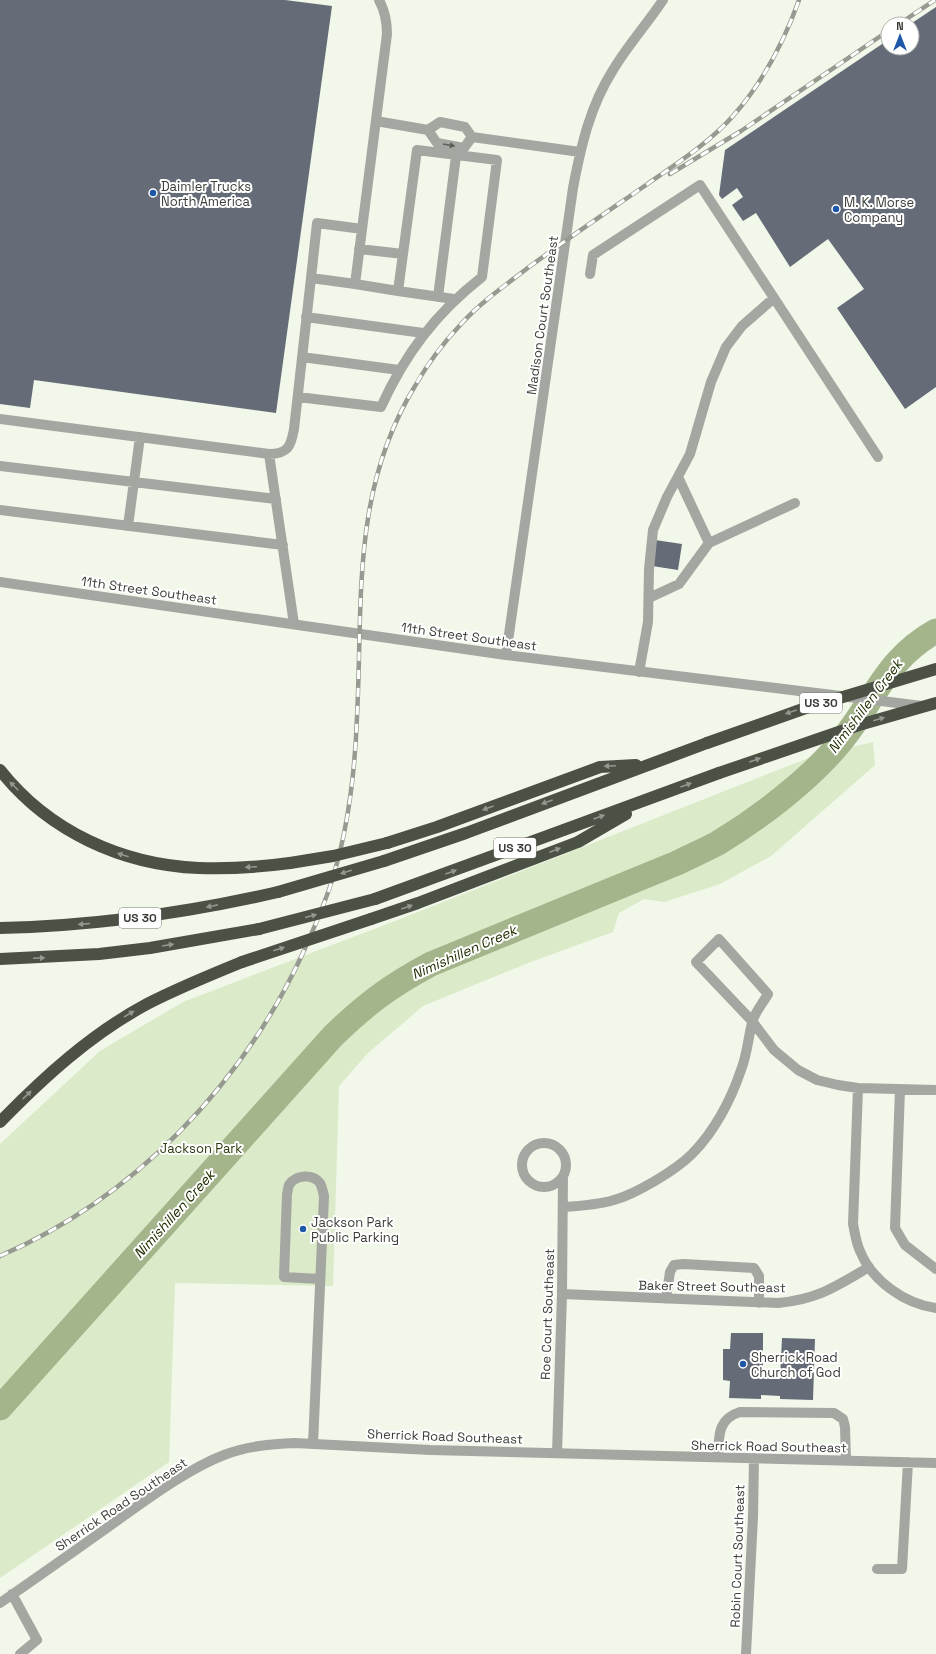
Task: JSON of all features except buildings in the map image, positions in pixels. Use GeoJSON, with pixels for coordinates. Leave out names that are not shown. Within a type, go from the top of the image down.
{"type":"FeatureCollection","features":[{"type":"Feature","properties":{"kind":"highway","name":"US 30"},"geometry":{"type":"LineString","coordinates":[[0,928],[57,926],[121,921],[187,911],[278,892],[384,861],[803,709],[900,678],[936,669]]}},
{"type":"Feature","properties":{"kind":"highway","name":"US 30"},"geometry":{"type":"LineString","coordinates":[[0,959],[91,955],[205,940],[259,929],[374,899],[852,727],[936,703]]}},
{"type":"Feature","properties":{"kind":"highway"},"geometry":{"type":"LineString","coordinates":[[0,770],[20,791],[51,819],[87,840],[126,856],[167,865],[198,868],[229,868],[290,864],[333,856],[386,843],[437,827],[600,767],[649,764]]}},
{"type":"Feature","properties":{"kind":"highway"},"geometry":{"type":"LineString","coordinates":[[0,1122],[68,1058],[118,1021],[174,990],[242,962],[371,920],[578,842],[654,797]]}},
{"type":"Feature","properties":{"kind":"street"},"geometry":{"type":"LineString","coordinates":[[355,284],[387,34],[387,21],[379,0]]}},
{"type":"Feature","properties":{"kind":"street","name":"Madison Court Southeast"},"geometry":{"type":"LineString","coordinates":[[506,655],[573,188],[580,152],[587,127],[602,89],[623,54],[663,0]]}},
{"type":"Feature","properties":{"kind":"street"},"geometry":{"type":"LineString","coordinates":[[376,121],[428,130],[440,122],[465,126],[472,137],[580,152]]}},
{"type":"Feature","properties":{"kind":"street"},"geometry":{"type":"LineString","coordinates":[[428,130],[437,143],[464,148],[472,137]]}},
{"type":"Feature","properties":{"kind":"street"},"geometry":{"type":"LineString","coordinates":[[298,397],[380,407],[399,370],[424,334],[454,299],[482,277],[497,160],[417,150],[398,291]]}},
{"type":"Feature","properties":{"kind":"street"},"geometry":{"type":"LineString","coordinates":[[438,297],[456,156]]}},
{"type":"Feature","properties":{"kind":"street"},"geometry":{"type":"LineString","coordinates":[[590,274],[593,255],[700,185],[878,457]]}},
{"type":"Feature","properties":{"kind":"street"},"geometry":{"type":"LineString","coordinates":[[0,419],[269,454],[282,452],[291,444],[294,429],[317,223],[362,229]]}},
{"type":"Feature","properties":{"kind":"street"},"geometry":{"type":"LineString","coordinates":[[360,249],[403,254]]}},
{"type":"Feature","properties":{"kind":"street"},"geometry":{"type":"LineString","coordinates":[[311,278],[454,299]]}},
{"type":"Feature","properties":{"kind":"street"},"geometry":{"type":"LineString","coordinates":[[639,672],[648,622],[649,569],[653,530],[667,497],[690,454],[713,375],[726,347],[742,326],[774,298]]}},
{"type":"Feature","properties":{"kind":"street"},"geometry":{"type":"LineString","coordinates":[[306,317],[424,334]]}},
{"type":"Feature","properties":{"kind":"street"},"geometry":{"type":"LineString","coordinates":[[302,357],[399,370]]}},
{"type":"Feature","properties":{"kind":"street"},"geometry":{"type":"LineString","coordinates":[[128,526],[140,437]]}},
{"type":"Feature","properties":{"kind":"street"},"geometry":{"type":"LineString","coordinates":[[269,454],[294,624]]}},
{"type":"Feature","properties":{"kind":"street"},"geometry":{"type":"LineString","coordinates":[[0,466],[276,499]]}},
{"type":"Feature","properties":{"kind":"street"},"geometry":{"type":"LineString","coordinates":[[678,477],[709,543]]}},
{"type":"Feature","properties":{"kind":"street"},"geometry":{"type":"LineString","coordinates":[[649,598],[679,584],[709,543],[795,503]]}},
{"type":"Feature","properties":{"kind":"street"},"geometry":{"type":"LineString","coordinates":[[0,510],[283,545]]}},
{"type":"Feature","properties":{"kind":"street","name":"11th Street Southeast"},"geometry":{"type":"LineString","coordinates":[[0,582],[506,655],[936,708]]}},
{"type":"Feature","properties":{"kind":"street"},"geometry":{"type":"LineString","coordinates":[[563,1207],[597,1204],[616,1200],[646,1186],[691,1154],[707,1136],[732,1092],[746,1057],[752,1021],[768,994],[719,939],[696,962],[752,1021],[774,1050],[798,1070],[817,1080],[858,1088],[936,1090]]}},
{"type":"Feature","properties":{"kind":"street"},"geometry":{"type":"LineString","coordinates":[[858,1088],[854,1224],[855,1237],[859,1251],[869,1267],[883,1282],[900,1295],[918,1304],[936,1308]]}},
{"type":"Feature","properties":{"kind":"street"},"geometry":{"type":"LineString","coordinates":[[900,1089],[895,1228],[905,1245],[936,1269]]}},
{"type":"Feature","properties":{"kind":"street","name":"Roe Court Southeast"},"geometry":{"type":"LineString","coordinates":[[557,1453],[562,1294],[563,1176],[566,1165],[560,1150],[555,1146],[540,1143],[533,1146],[525,1154],[522,1168],[525,1176],[533,1184],[548,1186],[555,1184],[563,1176]]}},
{"type":"Feature","properties":{"kind":"street"},"geometry":{"type":"LineString","coordinates":[[313,1444],[324,1196],[321,1185],[316,1179],[305,1176],[296,1178],[289,1185],[287,1194],[284,1277],[320,1278]]}},
{"type":"Feature","properties":{"kind":"street"},"geometry":{"type":"LineString","coordinates":[[666,1299],[670,1272],[674,1265],[684,1264],[754,1268],[759,1276],[759,1303]]}},
{"type":"Feature","properties":{"kind":"street","name":"Baker Street Southeast"},"geometry":{"type":"LineString","coordinates":[[562,1294],[759,1303],[795,1301],[811,1298],[833,1288],[869,1267]]}},
{"type":"Feature","properties":{"kind":"street"},"geometry":{"type":"LineString","coordinates":[[718,1457],[720,1430],[725,1420],[740,1412],[834,1413],[843,1419],[845,1427],[846,1460]]}},
{"type":"Feature","properties":{"kind":"street","name":"Sherrick Road Southeast"},"geometry":{"type":"LineString","coordinates":[[0,1603],[146,1501],[204,1464],[223,1455],[255,1447],[275,1444],[313,1444],[430,1450],[936,1463]]}},
{"type":"Feature","properties":{"kind":"street","name":"Robin Court Southeast"},"geometry":{"type":"LineString","coordinates":[[746,1654],[754,1458]]}},
{"type":"Feature","properties":{"kind":"street"},"geometry":{"type":"LineString","coordinates":[[877,1569],[902,1570],[908,1462]]}},
{"type":"Feature","properties":{"kind":"street"},"geometry":{"type":"LineString","coordinates":[[12,1594],[37,1640],[20,1654]]}},
{"type":"Feature","properties":{"kind":"green space","name":"Jackson Park"},"geometry":{"type":"Polygon","coordinates":[[[873,742],[875,765],[771,856],[720,884],[664,902],[644,899],[619,913],[613,932],[528,963],[423,1006],[367,1054],[339,1086],[333,1286],[175,1283],[169,1462],[0,1578],[0,1144],[100,1051],[183,1002],[395,921],[811,757],[873,742]]]}},
{"type":"Feature","properties":{"kind":"waterway","name":"Nimishillen Creek"},"geometry":{"type":"LineString","coordinates":[[0,1408],[333,1036],[356,1014],[391,988],[431,964],[677,863],[718,843],[734,833],[782,798],[826,759],[861,714],[881,683],[904,655],[936,631]]}},
{"type":"Feature","properties":{"kind":"railway"},"geometry":{"type":"LineString","coordinates":[[0,1256],[49,1232],[95,1203],[138,1170],[178,1133],[215,1093],[248,1049],[277,1003],[302,955],[324,905],[334,874],[344,835],[353,777],[359,673],[361,589],[364,547],[370,506],[380,466],[394,426],[425,369],[455,330],[486,300],[543,257],[713,136],[744,103],[772,61],[787,31],[799,0]]}},
{"type":"Feature","properties":{"kind":"railway"},"geometry":{"type":"LineString","coordinates":[[911,16],[935,0]]}},
{"type":"Feature","properties":{"kind":"railway"},"geometry":{"type":"LineString","coordinates":[[670,174],[741,131],[880,36]]}},
{"type":"Feature","properties":{"kind":"place","name":"Daimler Trucks North America"},"geometry":{"type":"Point","coordinates":[153,193]}},
{"type":"Feature","properties":{"kind":"place","name":"M. K. Morse Company"},"geometry":{"type":"Point","coordinates":[836,209]}},
{"type":"Feature","properties":{"kind":"place","name":"Jackson Park Public Parking"},"geometry":{"type":"Point","coordinates":[303,1229]}},
{"type":"Feature","properties":{"kind":"place","name":"Sherrick Road Church of God"},"geometry":{"type":"Point","coordinates":[743,1364]}}]}
